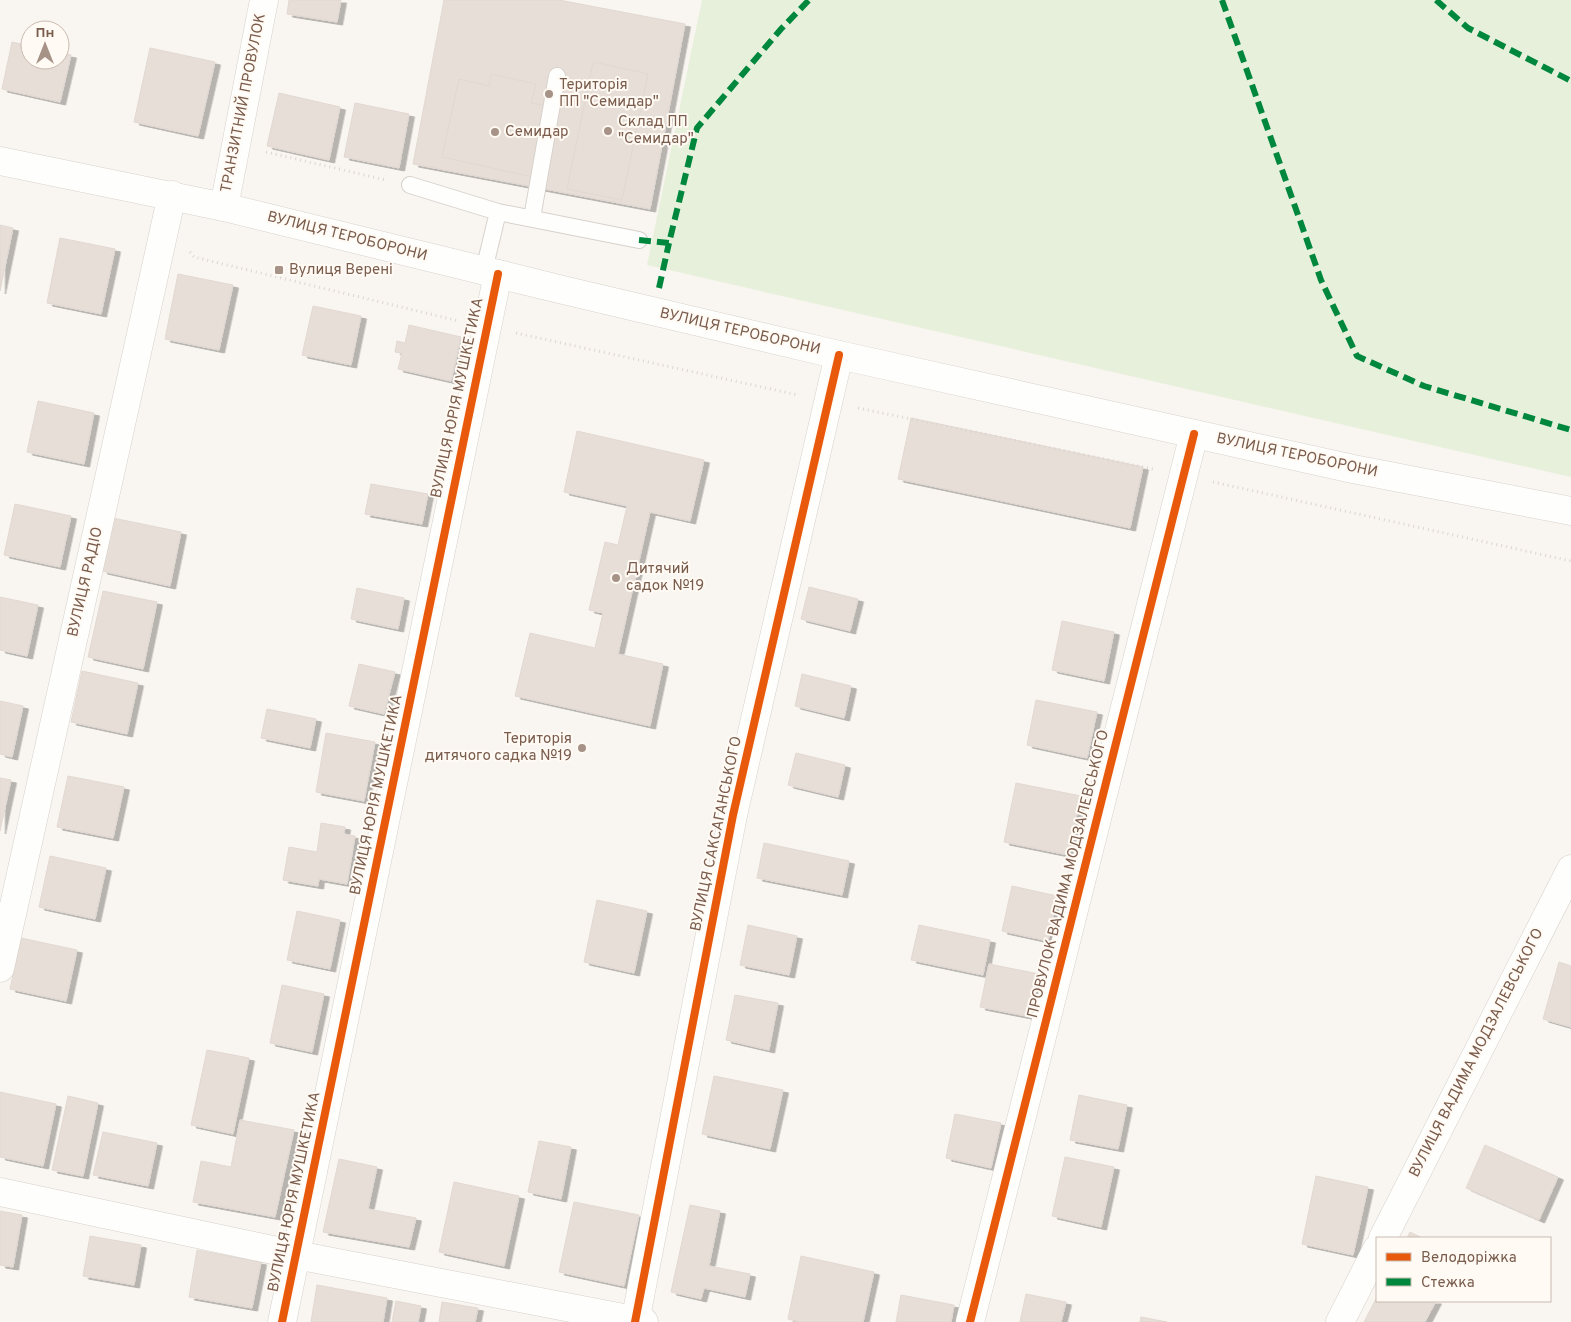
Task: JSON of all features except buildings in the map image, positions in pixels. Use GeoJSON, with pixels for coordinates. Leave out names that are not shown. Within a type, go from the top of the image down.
{"type":"FeatureCollection","features":[{"type":"Feature","properties":{"kind":"street","name":"ТРАНЗИТНИЙ ПРОВУЛОК"},"geometry":{"type":"LineString","coordinates":[[224,207],[264,0]]}},
{"type":"Feature","properties":{"kind":"street","name":"ВУЛИЦЯ ТЕРОБОРОНИ"},"geometry":{"type":"LineString","coordinates":[[0,161],[224,207],[839,355],[1354,469],[1571,511]]}},
{"type":"Feature","properties":{"kind":"street","name":"ВУЛИЦЯ РАДІО"},"geometry":{"type":"LineString","coordinates":[[0,968],[172,195]]}},
{"type":"Feature","properties":{"kind":"street","name":"ВУЛИЦЯ ЮРІЯ МУШКЕТИКА"},"geometry":{"type":"LineString","coordinates":[[282,1322],[487,327],[491,272]]}},
{"type":"Feature","properties":{"kind":"street","name":"ВУЛИЦЯ САКСАГАНСЬКОГО"},"geometry":{"type":"LineString","coordinates":[[638,1321],[733,815],[839,355]]}},
{"type":"Feature","properties":{"kind":"street","name":"ПРОВУЛОК ВАДИМА МОДЗАЛЕВСЬКОГО"},"geometry":{"type":"LineString","coordinates":[[970,1322],[1194,434]]}},
{"type":"Feature","properties":{"kind":"street","name":"ВУЛИЦЯ ВАДИМА МОДЗАЛЕВСЬКОГО"},"geometry":{"type":"LineString","coordinates":[[1384,1237],[1571,869]]}},
{"type":"Feature","properties":{"kind":"street"},"geometry":{"type":"LineString","coordinates":[[0,1192],[296,1255],[638,1321]]}},
{"type":"Feature","properties":{"kind":"street"},"geometry":{"type":"LineString","coordinates":[[1340,1322],[1376,1251]]}},
{"type":"Feature","properties":{"kind":"lane"},"geometry":{"type":"LineString","coordinates":[[532,218],[557,76]]}},
{"type":"Feature","properties":{"kind":"lane"},"geometry":{"type":"LineString","coordinates":[[410,185],[498,212],[639,240]]}},
{"type":"Feature","properties":{"kind":"lane"},"geometry":{"type":"LineString","coordinates":[[491,272],[498,212]]}},
{"type":"Feature","properties":{"kind":"path"},"geometry":{"type":"LineString","coordinates":[[236,145],[410,185]]}},
{"type":"Feature","properties":{"kind":"path"},"geometry":{"type":"LineString","coordinates":[[166,225],[194,257],[487,327],[828,402],[1184,475],[1571,562]]}},
{"type":"Feature","properties":{"kind":"green space"},"geometry":{"type":"Polygon","coordinates":[[[702,0],[1571,0],[1571,477],[647,265],[702,0]]]}},
{"type":"Feature","properties":{"kind":"marked path"},"geometry":{"type":"LineString","coordinates":[[639,240],[669,243],[697,128],[781,29],[809,0]]}},
{"type":"Feature","properties":{"kind":"marked path"},"geometry":{"type":"LineString","coordinates":[[1222,0],[1321,280],[1357,356],[1424,386],[1571,430]]}},
{"type":"Feature","properties":{"kind":"marked path"},"geometry":{"type":"LineString","coordinates":[[1436,0],[1468,28],[1571,81]]}},
{"type":"Feature","properties":{"kind":"marked path"},"geometry":{"type":"LineString","coordinates":[[659,288],[669,243]]}},
{"type":"Feature","properties":{"kind":"cycle path"},"geometry":{"type":"LineString","coordinates":[[282,1322],[498,274]]}},
{"type":"Feature","properties":{"kind":"cycle path"},"geometry":{"type":"LineString","coordinates":[[635,1322],[733,815],[839,355]]}},
{"type":"Feature","properties":{"kind":"cycle path"},"geometry":{"type":"LineString","coordinates":[[970,1322],[1194,434]]}},
{"type":"Feature","properties":{"kind":"place","name":"Територія ПП \"Семидар\""},"geometry":{"type":"Point","coordinates":[549,94]}},
{"type":"Feature","properties":{"kind":"place","name":"Склад ПП \"Семидар\""},"geometry":{"type":"Point","coordinates":[608,131]}},
{"type":"Feature","properties":{"kind":"place","name":"Семидар"},"geometry":{"type":"Point","coordinates":[495,132]}},
{"type":"Feature","properties":{"kind":"place","name":"Вулиця Верені"},"geometry":{"type":"Point","coordinates":[279,270]}},
{"type":"Feature","properties":{"kind":"place","name":"Дитячий садок №19"},"geometry":{"type":"Point","coordinates":[616,578]}},
{"type":"Feature","properties":{"kind":"place","name":"Територія дитячого садка №19"},"geometry":{"type":"Point","coordinates":[582,748]}}]}
